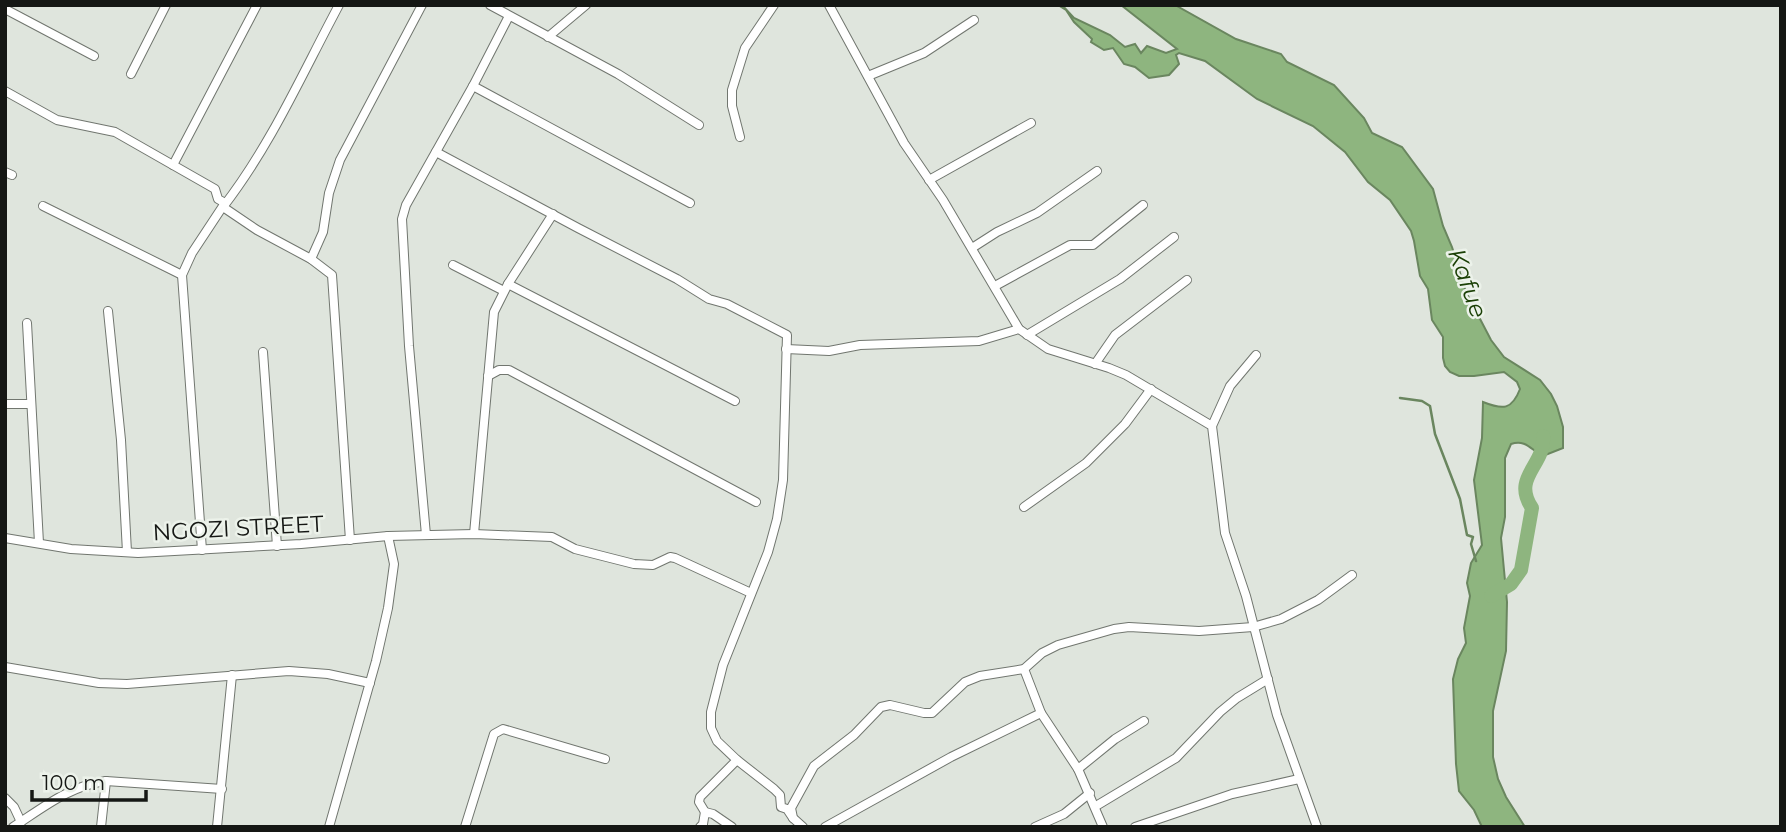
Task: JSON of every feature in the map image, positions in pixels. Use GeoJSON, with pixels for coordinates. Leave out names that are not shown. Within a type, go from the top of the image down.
{"type":"FeatureCollection","features":[{"type":"Feature","properties":{"kind":"street"},"geometry":{"type":"LineString","coordinates":[[131,74],[166,5]]}},
{"type":"Feature","properties":{"kind":"street"},"geometry":{"type":"LineString","coordinates":[[173,165],[257,5]]}},
{"type":"Feature","properties":{"kind":"street"},"geometry":{"type":"LineString","coordinates":[[202,550],[182,275],[192,253],[259,159],[339,5]]}},
{"type":"Feature","properties":{"kind":"street"},"geometry":{"type":"LineString","coordinates":[[311,259],[323,232],[328,193],[340,160],[422,5]]}},
{"type":"Feature","properties":{"kind":"street"},"geometry":{"type":"LineString","coordinates":[[490,5],[618,74],[699,125]]}},
{"type":"Feature","properties":{"kind":"street"},"geometry":{"type":"LineString","coordinates":[[548,37],[586,5]]}},
{"type":"Feature","properties":{"kind":"street"},"geometry":{"type":"LineString","coordinates":[[740,137],[732,106],[732,90],[745,48],[774,5]]}},
{"type":"Feature","properties":{"kind":"street"},"geometry":{"type":"LineString","coordinates":[[830,5],[904,143],[972,248],[1019,329],[1048,349],[1126,375],[1212,426]]}},
{"type":"Feature","properties":{"kind":"street"},"geometry":{"type":"LineString","coordinates":[[5,9],[94,56]]}},
{"type":"Feature","properties":{"kind":"street"},"geometry":{"type":"LineString","coordinates":[[426,535],[409,346],[402,219],[406,205],[509,16]]}},
{"type":"Feature","properties":{"kind":"street"},"geometry":{"type":"LineString","coordinates":[[868,76],[924,53],[974,20]]}},
{"type":"Feature","properties":{"kind":"street"},"geometry":{"type":"LineString","coordinates":[[473,86],[690,203]]}},
{"type":"Feature","properties":{"kind":"street"},"geometry":{"type":"LineString","coordinates":[[5,91],[58,120],[114,132],[173,165],[215,189],[224,205],[257,230],[311,259],[332,275],[350,540]]}},
{"type":"Feature","properties":{"kind":"street"},"geometry":{"type":"LineString","coordinates":[[929,180],[1031,123]]}},
{"type":"Feature","properties":{"kind":"street"},"geometry":{"type":"LineString","coordinates":[[436,152],[677,279],[709,299],[727,304],[787,335],[787,398],[778,519],[768,552],[723,666],[710,712],[713,734],[737,760],[775,789],[780,795],[781,807],[787,809],[802,827]]}},
{"type":"Feature","properties":{"kind":"street"},"geometry":{"type":"LineString","coordinates":[[972,248],[997,232],[1037,213],[1097,171]]}},
{"type":"Feature","properties":{"kind":"street"},"geometry":{"type":"LineString","coordinates":[[995,286],[1070,246],[1093,245],[1143,205]]}},
{"type":"Feature","properties":{"kind":"street"},"geometry":{"type":"LineString","coordinates":[[43,206],[182,275]]}},
{"type":"Feature","properties":{"kind":"street"},"geometry":{"type":"LineString","coordinates":[[474,534],[494,312],[506,287],[553,214]]}},
{"type":"Feature","properties":{"kind":"street"},"geometry":{"type":"LineString","coordinates":[[1027,335],[1120,279],[1174,237]]}},
{"type":"Feature","properties":{"kind":"street"},"geometry":{"type":"LineString","coordinates":[[453,265],[506,287],[735,401]]}},
{"type":"Feature","properties":{"kind":"street"},"geometry":{"type":"LineString","coordinates":[[1096,364],[1115,335],[1187,280]]}},
{"type":"Feature","properties":{"kind":"street"},"geometry":{"type":"LineString","coordinates":[[108,311],[121,440],[127,552]]}},
{"type":"Feature","properties":{"kind":"street"},"geometry":{"type":"LineString","coordinates":[[27,323],[39,543]]}},
{"type":"Feature","properties":{"kind":"street"},"geometry":{"type":"LineString","coordinates":[[786,349],[829,351],[860,345],[979,341],[1019,329]]}},
{"type":"Feature","properties":{"kind":"street"},"geometry":{"type":"LineString","coordinates":[[263,352],[277,546]]}},
{"type":"Feature","properties":{"kind":"street"},"geometry":{"type":"LineString","coordinates":[[1256,355],[1230,386],[1212,426],[1225,533],[1246,596],[1277,715],[1317,827]]}},
{"type":"Feature","properties":{"kind":"street"},"geometry":{"type":"LineString","coordinates":[[488,376],[499,370],[509,370],[756,502]]}},
{"type":"Feature","properties":{"kind":"street"},"geometry":{"type":"LineString","coordinates":[[1024,507],[1086,463],[1125,424],[1151,389]]}},
{"type":"Feature","properties":{"kind":"street"},"geometry":{"type":"LineString","coordinates":[[5,404],[31,404]]}},
{"type":"Feature","properties":{"kind":"street","name":"NGOZI STREET"},"geometry":{"type":"LineString","coordinates":[[5,538],[71,549],[127,552],[277,546],[388,536],[474,534],[552,537],[575,548],[634,564],[653,565],[670,557],[675,558],[751,593]]}},
{"type":"Feature","properties":{"kind":"street"},"geometry":{"type":"LineString","coordinates":[[329,827],[370,683],[391,588],[394,564],[388,536]]}},
{"type":"Feature","properties":{"kind":"street"},"geometry":{"type":"LineString","coordinates":[[793,818],[793,802],[814,766],[854,735],[881,707],[890,705],[932,713],[965,682],[981,676],[1024,669],[1042,653],[1058,645],[1114,629],[1129,627],[1199,631],[1253,627],[1300,611],[1352,575]]}},
{"type":"Feature","properties":{"kind":"street"},"geometry":{"type":"LineString","coordinates":[[5,667],[99,684],[307,672],[370,683]]}},
{"type":"Feature","properties":{"kind":"street"},"geometry":{"type":"LineString","coordinates":[[1024,669],[1041,713],[1078,769],[1103,827]]}},
{"type":"Feature","properties":{"kind":"street"},"geometry":{"type":"LineString","coordinates":[[218,827],[232,675]]}},
{"type":"Feature","properties":{"kind":"street"},"geometry":{"type":"LineString","coordinates":[[1096,806],[1176,758],[1220,712],[1268,679]]}},
{"type":"Feature","properties":{"kind":"street"},"geometry":{"type":"LineString","coordinates":[[825,827],[951,757],[1041,713]]}},
{"type":"Feature","properties":{"kind":"street"},"geometry":{"type":"LineString","coordinates":[[1078,769],[1144,721]]}},
{"type":"Feature","properties":{"kind":"street"},"geometry":{"type":"LineString","coordinates":[[465,827],[494,734],[499,730],[605,759]]}},
{"type":"Feature","properties":{"kind":"street"},"geometry":{"type":"LineString","coordinates":[[699,827],[703,824],[705,812],[699,802],[700,797],[737,760]]}},
{"type":"Feature","properties":{"kind":"street"},"geometry":{"type":"LineString","coordinates":[[1135,827],[1222,797],[1299,779]]}},
{"type":"Feature","properties":{"kind":"street"},"geometry":{"type":"LineString","coordinates":[[5,798],[14,807],[17,824],[73,789],[106,781],[222,789]]}},
{"type":"Feature","properties":{"kind":"street"},"geometry":{"type":"LineString","coordinates":[[101,827],[106,781]]}},
{"type":"Feature","properties":{"kind":"street"},"geometry":{"type":"LineString","coordinates":[[1035,827],[1063,814],[1090,793]]}},
{"type":"Feature","properties":{"kind":"street"},"geometry":{"type":"LineString","coordinates":[[705,812],[733,827]]}},
{"type":"Feature","properties":{"kind":"shaded area"},"geometry":{"type":"Polygon","coordinates":[[[1058,5],[1062,5],[1074,18],[1110,35],[1125,47],[1135,44],[1141,53],[1147,46],[1166,53],[1177,49],[1121,5],[1175,5],[1236,39],[1281,54],[1287,62],[1334,85],[1364,118],[1372,133],[1402,147],[1433,189],[1466,292],[1491,340],[1504,357],[1540,380],[1551,394],[1563,427],[1563,448],[1543,456],[1525,444],[1516,443],[1511,444],[1505,458],[1505,517],[1501,538],[1507,602],[1506,651],[1493,711],[1493,757],[1506,797],[1525,827],[1482,827],[1474,810],[1459,791],[1453,679],[1466,643],[1464,628],[1470,596],[1467,583],[1471,563],[1482,545],[1474,480],[1482,438],[1483,402],[1501,407],[1510,404],[1520,389],[1517,382],[1504,372],[1459,376],[1445,366],[1443,337],[1432,320],[1428,289],[1420,276],[1411,231],[1390,200],[1368,182],[1345,152],[1313,126],[1257,99],[1205,61],[1179,53],[1176,55],[1179,64],[1169,75],[1149,78],[1135,67],[1124,64],[1113,48],[1104,50],[1091,42],[1092,39],[1066,10],[1058,5]]]}},
{"type":"Feature","properties":{"kind":"waterway"},"geometry":{"type":"LineString","coordinates":[[1400,398],[1422,401],[1430,406],[1435,434],[1460,499],[1467,535],[1473,537],[1471,544],[1476,561]]}},
{"type":"Feature","properties":{"kind":"waterway"},"geometry":{"type":"LineString","coordinates":[[1491,596],[1511,584],[1521,570],[1532,508],[1525,488],[1540,455],[1543,436]]}},
{"type":"Feature","properties":{"kind":"water label","name":"Kafue"},"geometry":{"type":"Point","coordinates":[1468,283]}}]}
